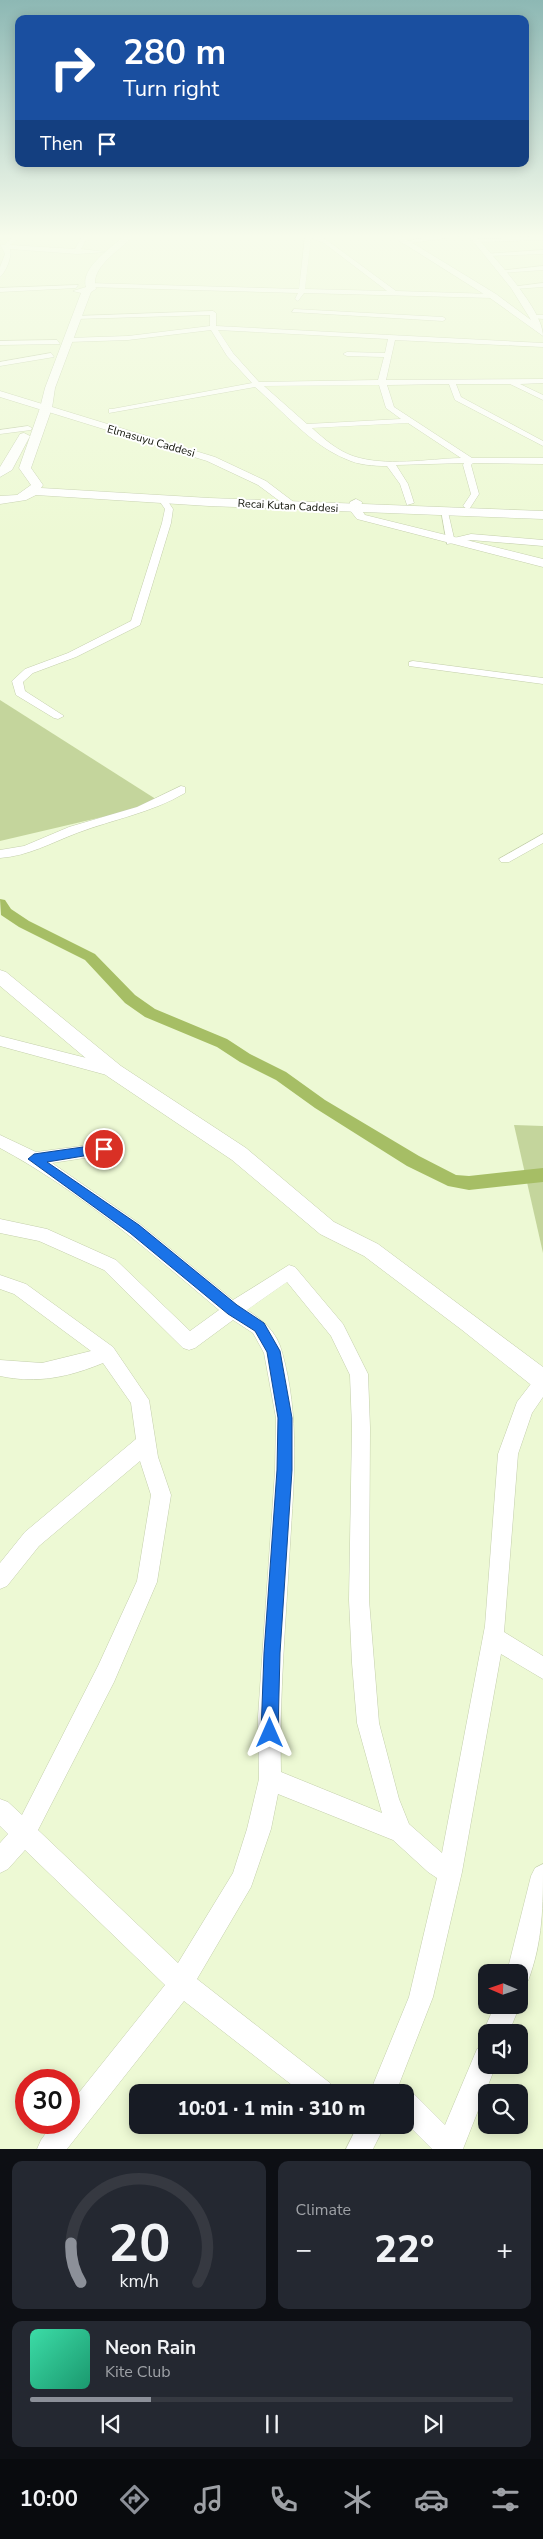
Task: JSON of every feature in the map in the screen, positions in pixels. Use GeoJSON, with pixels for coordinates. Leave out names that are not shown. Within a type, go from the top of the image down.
{"type":"FeatureCollection","features":[{"type":"Feature","properties":{"kind":"main road"},"geometry":{"type":"LineString","coordinates":[[31,488],[24,468],[41,406],[51,355],[58,336]]}},
{"type":"Feature","properties":{"kind":"main road"},"geometry":{"type":"LineString","coordinates":[[0,474],[8,467],[23,429],[41,406],[50,388],[70,336]]}},
{"type":"Feature","properties":{"kind":"main road"},"geometry":{"type":"LineString","coordinates":[[0,474],[14,474],[31,488]]}},
{"type":"Feature","properties":{"kind":"main road"},"geometry":{"type":"LineString","coordinates":[[0,500],[31,488]]}},
{"type":"Feature","properties":{"kind":"main road"},"geometry":{"type":"LineString","coordinates":[[0,511],[31,488]]}},
{"type":"Feature","properties":{"kind":"main road","name":"Recai Kutan Caddesi"},"geometry":{"type":"LineString","coordinates":[[31,488],[162,499],[288,502]]}},
{"type":"Feature","properties":{"kind":"main road","name":"Recai Kutan Caddesi"},"geometry":{"type":"LineString","coordinates":[[31,488],[356,505],[444,512],[543,515]]}},
{"type":"Feature","properties":{"kind":"main road","name":"Recai Kutan Caddesi"},"geometry":{"type":"LineString","coordinates":[[356,505],[410,502],[543,510]]}},
{"type":"Feature","properties":{"kind":"street"},"geometry":{"type":"LineString","coordinates":[[68,340],[143,336]]}},
{"type":"Feature","properties":{"kind":"street"},"geometry":{"type":"LineString","coordinates":[[218,336],[230,354],[257,384],[337,453],[363,461],[390,463],[470,460],[543,461]]}},
{"type":"Feature","properties":{"kind":"street"},"geometry":{"type":"LineString","coordinates":[[509,336],[543,345]]}},
{"type":"Feature","properties":{"kind":"street"},"geometry":{"type":"LineString","coordinates":[[392,337],[382,381],[390,408],[470,460]]}},
{"type":"Feature","properties":{"kind":"street"},"geometry":{"type":"LineString","coordinates":[[0,344],[56,342]]}},
{"type":"Feature","properties":{"kind":"street"},"geometry":{"type":"LineString","coordinates":[[346,354],[388,355]]}},
{"type":"Feature","properties":{"kind":"street"},"geometry":{"type":"LineString","coordinates":[[0,364],[51,355]]}},
{"type":"Feature","properties":{"kind":"street"},"geometry":{"type":"LineString","coordinates":[[112,411],[257,384],[451,380],[543,381]]}},
{"type":"Feature","properties":{"kind":"street"},"geometry":{"type":"LineString","coordinates":[[451,380],[458,398],[543,444]]}},
{"type":"Feature","properties":{"kind":"street"},"geometry":{"type":"LineString","coordinates":[[508,381],[543,398]]}},
{"type":"Feature","properties":{"kind":"street","name":"Elmasuyu Caddesi"},"geometry":{"type":"LineString","coordinates":[[0,394],[82,421],[211,458],[262,483],[288,502]]}},
{"type":"Feature","properties":{"kind":"street"},"geometry":{"type":"LineString","coordinates":[[305,426],[409,421]]}},
{"type":"Feature","properties":{"kind":"street"},"geometry":{"type":"LineString","coordinates":[[0,424],[23,429]]}},
{"type":"Feature","properties":{"kind":"street"},"geometry":{"type":"LineString","coordinates":[[0,432],[23,429]]}},
{"type":"Feature","properties":{"kind":"street"},"geometry":{"type":"LineString","coordinates":[[467,506],[475,494],[467,465],[470,460]]}},
{"type":"Feature","properties":{"kind":"street"},"geometry":{"type":"LineString","coordinates":[[390,463],[404,484],[410,502]]}},
{"type":"Feature","properties":{"kind":"street"},"geometry":{"type":"LineString","coordinates":[[58,716],[20,692],[17,681],[28,671],[72,655],[136,623],[150,570],[166,531],[169,509],[162,499]]}},
{"type":"Feature","properties":{"kind":"street"},"geometry":{"type":"LineString","coordinates":[[356,505],[361,517],[450,542],[543,563]]}},
{"type":"Feature","properties":{"kind":"street"},"geometry":{"type":"LineString","coordinates":[[444,512],[450,542]]}},
{"type":"Feature","properties":{"kind":"street"},"geometry":{"type":"LineString","coordinates":[[450,542],[472,537],[543,543]]}},
{"type":"Feature","properties":{"kind":"street"},"geometry":{"type":"LineString","coordinates":[[413,664],[543,681]]}},
{"type":"Feature","properties":{"kind":"street"},"geometry":{"type":"LineString","coordinates":[[0,854],[27,849],[75,830],[120,818],[162,803],[181,790]]}},
{"type":"Feature","properties":{"kind":"street"},"geometry":{"type":"LineString","coordinates":[[505,859],[543,838]]}},
{"type":"Feature","properties":{"kind":"street"},"geometry":{"type":"LineString","coordinates":[[0,976],[114,1071],[239,1154],[327,1228],[371,1250],[470,1323],[543,1382],[524,1408],[508,1454],[493,1637],[450,1872],[421,1997],[390,2084]]}},
{"type":"Feature","properties":{"kind":"street"},"geometry":{"type":"LineString","coordinates":[[0,1041],[114,1071]]}},
{"type":"Feature","properties":{"kind":"street"},"geometry":{"type":"LineString","coordinates":[[0,1140],[34,1159],[134,1229],[232,1310],[259,1327],[273,1351],[285,1418],[285,1470],[269,1717],[270,1779],[259,1829],[243,1879],[174,1994],[50,2149]]}},
{"type":"Feature","properties":{"kind":"street"},"geometry":{"type":"LineString","coordinates":[[34,1159],[104,1149]]}},
{"type":"Feature","properties":{"kind":"street"},"geometry":{"type":"LineString","coordinates":[[0,1226],[41,1234],[110,1265],[189,1342],[232,1310],[289,1272],[337,1330],[359,1374],[361,1428],[359,1600],[368,1723],[388,1799],[401,1832]]}},
{"type":"Feature","properties":{"kind":"street"},"geometry":{"type":"LineString","coordinates":[[0,1282],[20,1288],[107,1353],[140,1400],[148,1457],[161,1495],[147,1582],[106,1674],[24,1834],[0,1861]]}},
{"type":"Feature","properties":{"kind":"street"},"geometry":{"type":"LineString","coordinates":[[0,1368],[16,1372],[54,1372],[74,1367],[107,1353]]}},
{"type":"Feature","properties":{"kind":"street"},"geometry":{"type":"LineString","coordinates":[[0,1579],[32,1539],[146,1443]]}},
{"type":"Feature","properties":{"kind":"street"},"geometry":{"type":"LineString","coordinates":[[493,1637],[543,1668]]}},
{"type":"Feature","properties":{"kind":"street"},"geometry":{"type":"LineString","coordinates":[[270,1779],[401,1832],[436,1864],[450,1872]]}},
{"type":"Feature","properties":{"kind":"street"},"geometry":{"type":"LineString","coordinates":[[0,1810],[180,1982],[311,2084]]}},
{"type":"Feature","properties":{"kind":"street"},"geometry":{"type":"LineString","coordinates":[[521,1964],[543,1876]]}},
{"type":"Feature","properties":{"kind":"street"},"geometry":{"type":"LineString","coordinates":[[414,2112],[450,2149],[480,2074]]}},
{"type":"Feature","properties":{"kind":"green space"},"geometry":{"type":"Polygon","coordinates":[[[0,700],[162,803],[0,841],[0,700]]]}},
{"type":"Feature","properties":{"kind":"green space"},"geometry":{"type":"Polygon","coordinates":[[[514,1125],[543,1126],[543,1253],[514,1125]]]}},
{"type":"Feature","properties":{"kind":"waterway"},"geometry":{"type":"LineString","coordinates":[[0,903],[6,912],[24,924],[90,957],[130,999],[150,1013],[222,1043],[245,1058],[281,1076],[320,1104],[413,1161],[454,1181],[469,1183],[543,1175]]}},
{"type":"Feature","properties":{"kind":"route"},"geometry":{"type":"LineString","coordinates":[[104,1149],[34,1159],[134,1229],[232,1310],[259,1327],[273,1351],[280,1381],[285,1418],[285,1470],[272,1653],[270,1733]]}}]}
